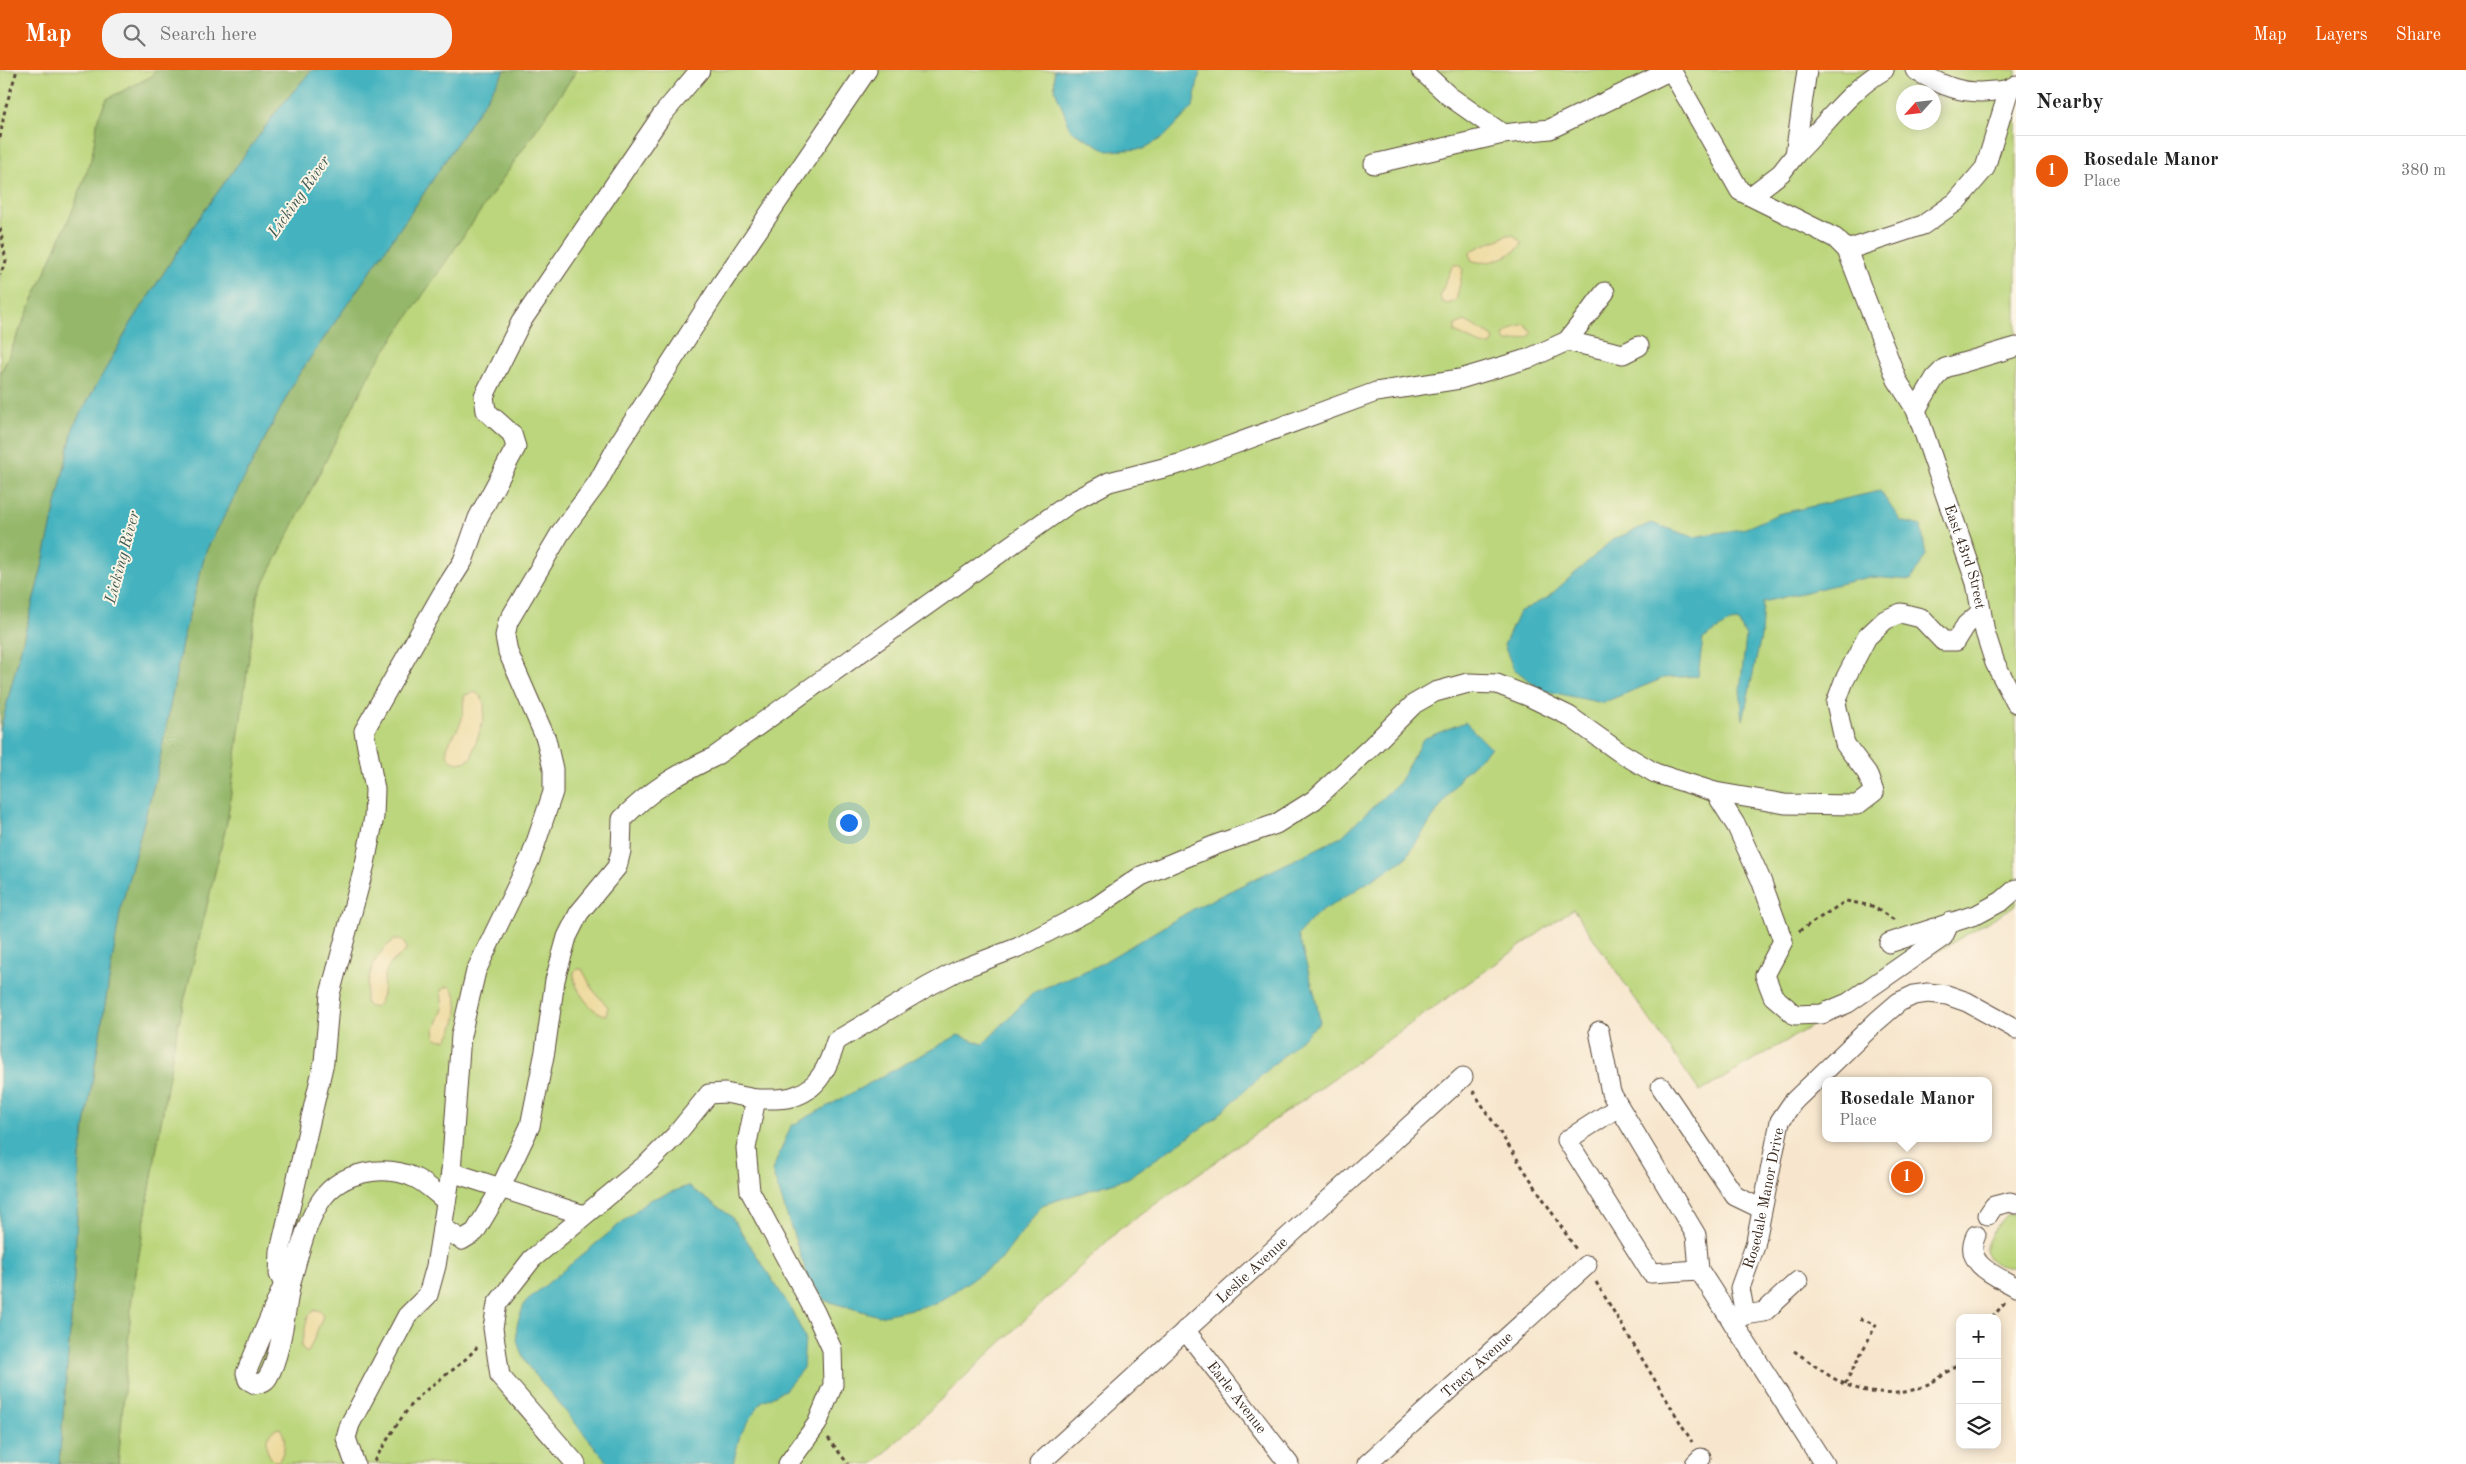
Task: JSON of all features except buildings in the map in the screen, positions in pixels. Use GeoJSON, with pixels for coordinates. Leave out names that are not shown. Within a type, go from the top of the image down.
{"type":"FeatureCollection","features":[{"type":"Feature","properties":{"kind":"street"},"geometry":{"type":"LineString","coordinates":[[446,1201],[416,1178],[386,1170],[362,1174],[340,1181],[322,1198],[310,1220],[287,1283],[279,1274],[280,1251],[324,1062],[330,994],[364,864],[374,817],[375,789],[364,731],[442,594],[463,561],[478,518],[516,447],[512,434],[486,411],[484,396],[521,322],[662,115],[700,70]]}},
{"type":"Feature","properties":{"kind":"street"},"geometry":{"type":"LineString","coordinates":[[355,1464],[346,1438],[350,1424],[406,1316],[428,1295],[436,1266],[451,1172],[460,1035],[476,971],[531,857],[553,792],[553,769],[546,739],[508,652],[504,636],[508,622],[561,532],[598,482],[618,445],[722,283],[867,70]]}},
{"type":"Feature","properties":{"kind":"street"},"geometry":{"type":"LineString","coordinates":[[1374,164],[1503,134],[1550,129],[1671,70],[1740,191],[1835,238],[1847,250],[1923,225],[1956,202],[1985,168],[2013,87],[1972,94],[1950,87],[1915,70]]}},
{"type":"Feature","properties":{"kind":"street"},"geometry":{"type":"LineString","coordinates":[[1795,155],[1807,70]]}},
{"type":"Feature","properties":{"kind":"street"},"geometry":{"type":"LineString","coordinates":[[1751,196],[1781,172],[1795,155],[1821,130],[1843,103],[1872,77],[1884,70]]}},
{"type":"Feature","properties":{"kind":"street"},"geometry":{"type":"LineString","coordinates":[[1424,71],[1449,96],[1503,134]]}},
{"type":"Feature","properties":{"kind":"street","name":"East 43rd Street"},"geometry":{"type":"LineString","coordinates":[[1847,250],[1896,380],[1916,410],[1976,583],[1985,632],[1995,663],[2016,703]]}},
{"type":"Feature","properties":{"kind":"street"},"geometry":{"type":"LineString","coordinates":[[442,1227],[462,1240],[475,1232],[501,1187],[530,1126],[545,1050],[555,980],[567,937],[579,913],[617,867],[621,851],[622,819],[643,798],[670,778],[714,757],[1070,503],[1110,482],[1183,463],[1376,392],[1460,380],[1530,358],[1567,341],[1605,292]]}},
{"type":"Feature","properties":{"kind":"street"},"geometry":{"type":"LineString","coordinates":[[1567,341],[1623,354],[1639,346]]}},
{"type":"Feature","properties":{"kind":"street"},"geometry":{"type":"LineString","coordinates":[[1916,410],[1935,378],[1945,368],[2016,347]]}},
{"type":"Feature","properties":{"kind":"street"},"geometry":{"type":"LineString","coordinates":[[576,1464],[500,1376],[493,1328],[497,1304],[532,1259],[649,1162],[675,1136],[709,1094],[725,1093],[756,1100],[793,1097],[815,1085],[830,1063],[836,1041],[926,987],[960,970],[1019,947],[1096,907],[1141,876],[1218,844],[1276,824],[1314,800],[1414,704],[1435,692],[1468,682],[1497,684],[1570,716],[1618,751],[1655,773],[1715,792],[1785,804],[1857,805],[1874,792],[1867,773],[1844,744],[1836,703],[1844,681],[1866,637],[1885,620],[1901,613],[1921,618],[1943,641],[1956,641],[1966,626],[1981,612]]}},
{"type":"Feature","properties":{"kind":"street"},"geometry":{"type":"LineString","coordinates":[[1715,792],[1737,827],[1761,880],[1783,940],[1764,975],[1773,996],[1795,1014],[1822,1014],[1848,1003],[1943,937],[1950,922]]}},
{"type":"Feature","properties":{"kind":"street"},"geometry":{"type":"LineString","coordinates":[[1898,940],[1978,914],[2002,901],[2016,889]]}},
{"type":"Feature","properties":{"kind":"street","name":"Rosedale Manor Drive"},"geometry":{"type":"LineString","coordinates":[[1739,1319],[1740,1288],[1755,1246],[1780,1121],[1793,1102],[1899,1002],[1914,995],[1928,993],[1947,995],[1967,1002],[2016,1029]]}},
{"type":"Feature","properties":{"kind":"street"},"geometry":{"type":"LineString","coordinates":[[1599,1031],[1611,1093],[1617,1108],[1696,1235],[1699,1270],[1739,1319],[1824,1464]]}},
{"type":"Feature","properties":{"kind":"street","name":"Leslie Avenue"},"geometry":{"type":"LineString","coordinates":[[1039,1464],[1464,1077]]}},
{"type":"Feature","properties":{"kind":"street"},"geometry":{"type":"LineString","coordinates":[[1661,1088],[1735,1196],[1762,1209]]}},
{"type":"Feature","properties":{"kind":"street"},"geometry":{"type":"LineString","coordinates":[[756,1100],[746,1148],[750,1191],[815,1312],[832,1349],[833,1385],[817,1424],[788,1464]]}},
{"type":"Feature","properties":{"kind":"street"},"geometry":{"type":"LineString","coordinates":[[1617,1108],[1567,1140],[1650,1273],[1699,1270]]}},
{"type":"Feature","properties":{"kind":"street"},"geometry":{"type":"LineString","coordinates":[[451,1172],[584,1215]]}},
{"type":"Feature","properties":{"kind":"street"},"geometry":{"type":"LineString","coordinates":[[1988,1215],[1994,1206],[2010,1202],[2016,1204]]}},
{"type":"Feature","properties":{"kind":"street"},"geometry":{"type":"LineString","coordinates":[[1976,1235],[1972,1244],[1974,1258],[1983,1269],[2012,1293]]}},
{"type":"Feature","properties":{"kind":"street","name":"Tracy Avenue"},"geometry":{"type":"LineString","coordinates":[[1367,1464],[1586,1265]]}},
{"type":"Feature","properties":{"kind":"street"},"geometry":{"type":"LineString","coordinates":[[1739,1319],[1764,1312],[1798,1281]]}},
{"type":"Feature","properties":{"kind":"street","name":"Earle Avenue"},"geometry":{"type":"LineString","coordinates":[[1185,1330],[1289,1464]]}},
{"type":"Feature","properties":{"kind":"path"},"geometry":{"type":"LineString","coordinates":[[0,138],[5,109],[17,70]]}},
{"type":"Feature","properties":{"kind":"path"},"geometry":{"type":"LineString","coordinates":[[0,228],[6,261],[0,275]]}},
{"type":"Feature","properties":{"kind":"path"},"geometry":{"type":"LineString","coordinates":[[1783,940],[1846,901],[1872,906],[1896,921],[1898,940]]}},
{"type":"Feature","properties":{"kind":"path"},"geometry":{"type":"LineString","coordinates":[[1994,1314],[2000,1305],[2012,1293]]}},
{"type":"Feature","properties":{"kind":"path"},"geometry":{"type":"LineString","coordinates":[[1846,1384],[1876,1325],[1859,1318]]}},
{"type":"Feature","properties":{"kind":"path"},"geometry":{"type":"LineString","coordinates":[[372,1464],[408,1408],[424,1391],[463,1364],[493,1328]]}},
{"type":"Feature","properties":{"kind":"path"},"geometry":{"type":"LineString","coordinates":[[1794,1352],[1846,1384],[1878,1394],[1916,1391],[1944,1376],[1956,1365]]}},
{"type":"Feature","properties":{"kind":"path"},"geometry":{"type":"LineString","coordinates":[[817,1424],[848,1464]]}},
{"type":"Feature","properties":{"kind":"green space"},"geometry":{"type":"Polygon","coordinates":[[[0,70],[155,70],[153,76],[107,99],[98,118],[92,157],[74,207],[0,375],[0,70]]]}},
{"type":"Feature","properties":{"kind":"green space"},"geometry":{"type":"Polygon","coordinates":[[[155,70],[312,70],[279,108],[201,215],[132,322],[74,425],[42,567],[0,730],[0,375],[74,207],[92,157],[98,118],[107,99],[152,76],[155,70]]]}},
{"type":"Feature","properties":{"kind":"green space"},"geometry":{"type":"Polygon","coordinates":[[[505,70],[577,70],[371,371],[257,597],[227,822],[175,1039],[132,1296],[118,1464],[59,1464],[73,1295],[80,1156],[121,907],[158,769],[183,638],[206,551],[297,377],[414,208],[505,70]]]}},
{"type":"Feature","properties":{"kind":"green space"},"geometry":{"type":"Polygon","coordinates":[[[577,70],[2016,70],[2016,905],[1700,1092],[1573,909],[1120,1229],[873,1464],[118,1464],[132,1296],[175,1039],[227,822],[257,597],[367,376],[577,70]]]}},
{"type":"Feature","properties":{"kind":"green space"},"geometry":{"type":"Polygon","coordinates":[[[2007,1214],[2016,1214],[2016,1266],[2012,1267],[2002,1266],[1994,1262],[1985,1251],[1993,1231],[2007,1214]]]}},
{"type":"Feature","properties":{"kind":"sand"},"geometry":{"type":"Polygon","coordinates":[[[1507,235],[1513,235],[1521,242],[1521,246],[1510,254],[1490,262],[1471,260],[1470,253],[1474,250],[1507,235]]]}},
{"type":"Feature","properties":{"kind":"sand"},"geometry":{"type":"Polygon","coordinates":[[[1453,265],[1459,265],[1463,270],[1456,301],[1447,304],[1441,301],[1440,295],[1453,265]]]}},
{"type":"Feature","properties":{"kind":"sand"},"geometry":{"type":"Polygon","coordinates":[[[1465,321],[1492,336],[1494,340],[1491,345],[1481,345],[1455,332],[1455,325],[1465,321]]]}},
{"type":"Feature","properties":{"kind":"sand"},"geometry":{"type":"Polygon","coordinates":[[[1525,324],[1532,332],[1530,336],[1506,342],[1503,335],[1517,326],[1525,324]]]}},
{"type":"Feature","properties":{"kind":"sand"},"geometry":{"type":"Polygon","coordinates":[[[474,692],[481,697],[484,704],[484,713],[472,757],[460,763],[452,761],[447,754],[449,742],[461,722],[465,695],[474,692]]]}},
{"type":"Feature","properties":{"kind":"sand"},"geometry":{"type":"Polygon","coordinates":[[[395,940],[402,940],[406,946],[406,951],[394,960],[387,969],[381,1000],[375,1007],[369,1007],[365,1002],[372,967],[381,952],[395,940]]]}},
{"type":"Feature","properties":{"kind":"sand"},"geometry":{"type":"Polygon","coordinates":[[[582,969],[593,990],[608,1007],[606,1015],[594,1010],[579,991],[574,978],[574,972],[582,969]]]}},
{"type":"Feature","properties":{"kind":"sand"},"geometry":{"type":"Polygon","coordinates":[[[449,986],[456,997],[457,1013],[453,1028],[446,1040],[436,1039],[434,1031],[443,1009],[441,990],[449,986]]]}},
{"type":"Feature","properties":{"kind":"sand"},"geometry":{"type":"Polygon","coordinates":[[[315,1310],[321,1311],[323,1316],[309,1351],[306,1353],[301,1346],[308,1316],[315,1310]]]}},
{"type":"Feature","properties":{"kind":"sand"},"geometry":{"type":"Polygon","coordinates":[[[280,1428],[284,1436],[284,1448],[279,1461],[274,1461],[270,1457],[266,1442],[270,1433],[280,1428]]]}},
{"type":"Feature","properties":{"kind":"water","name":"Licking River"},"geometry":{"type":"Polygon","coordinates":[[[312,70],[505,70],[414,208],[297,377],[206,551],[183,638],[158,769],[121,907],[80,1156],[73,1295],[59,1464],[0,1464],[0,730],[42,567],[74,425],[132,322],[201,215],[279,108],[312,70]]]}},
{"type":"Feature","properties":{"kind":"water"},"geometry":{"type":"Polygon","coordinates":[[[1054,70],[1200,71],[1193,107],[1165,136],[1143,149],[1108,151],[1071,130],[1055,90],[1054,70]]]}},
{"type":"Feature","properties":{"kind":"water"},"geometry":{"type":"Polygon","coordinates":[[[1880,491],[1901,521],[1921,526],[1926,555],[1911,580],[1869,577],[1763,602],[1761,637],[1743,720],[1740,690],[1746,637],[1738,621],[1730,622],[1703,639],[1698,676],[1664,678],[1602,703],[1541,690],[1513,668],[1504,645],[1519,612],[1547,598],[1612,540],[1651,523],[1694,537],[1746,528],[1778,514],[1880,491]]]}},
{"type":"Feature","properties":{"kind":"water"},"geometry":{"type":"Polygon","coordinates":[[[1465,722],[1491,748],[1462,775],[1405,859],[1316,915],[1298,935],[1315,995],[1320,1022],[1213,1120],[1128,1178],[1042,1205],[1001,1260],[935,1304],[879,1316],[826,1301],[808,1278],[772,1171],[791,1126],[958,1035],[983,1044],[1034,992],[1097,966],[1195,908],[1341,837],[1399,782],[1423,739],[1465,722]]]}},
{"type":"Feature","properties":{"kind":"water"},"geometry":{"type":"Polygon","coordinates":[[[688,1186],[731,1216],[790,1307],[805,1337],[803,1368],[785,1390],[761,1402],[740,1435],[733,1464],[609,1464],[528,1366],[517,1341],[516,1334],[519,1319],[526,1301],[649,1200],[688,1186]]]}},
{"type":"Feature","properties":{"kind":"place","name":"Rosedale Manor"},"geometry":{"type":"Point","coordinates":[1907,1177]}}]}
